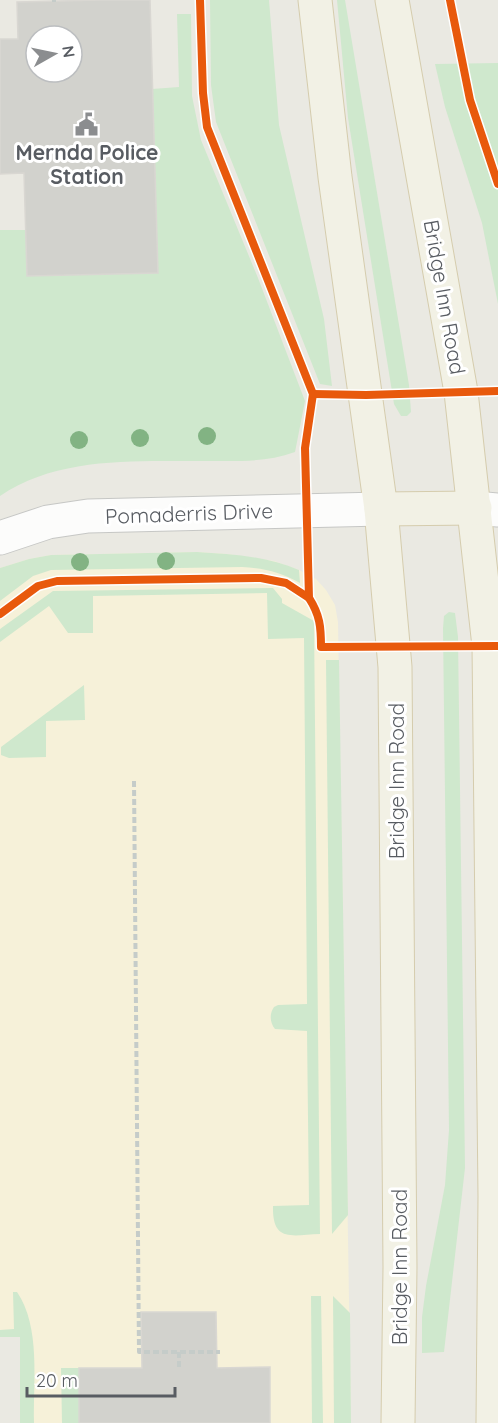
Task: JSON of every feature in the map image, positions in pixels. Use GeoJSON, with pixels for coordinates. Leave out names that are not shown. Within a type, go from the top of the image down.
{"type":"FeatureCollection","features":[{"type":"Feature","properties":{"kind":"main road","name":"Bridge Inn Road"},"geometry":{"type":"LineString","coordinates":[[315,0],[335,177],[381,509],[395,667],[400,1267],[398,1423]]}},
{"type":"Feature","properties":{"kind":"main road","name":"Bridge Inn Road"},"geometry":{"type":"LineString","coordinates":[[392,0],[458,373],[486,509],[495,1184],[493,1423]]}},
{"type":"Feature","properties":{"kind":"main road"},"geometry":{"type":"LineString","coordinates":[[381,509],[486,509]]}},
{"type":"Feature","properties":{"kind":"street","name":"Pomaderris Drive"},"geometry":{"type":"LineString","coordinates":[[0,538],[48,522],[88,516],[381,509]]}},
{"type":"Feature","properties":{"kind":"path"},"geometry":{"type":"LineString","coordinates":[[134,781],[139,1352],[220,1352]]}},
{"type":"Feature","properties":{"kind":"path"},"geometry":{"type":"LineString","coordinates":[[179,1352],[179,1368]]}},
{"type":"Feature","properties":{"kind":"shaded area"},"geometry":{"type":"Polygon","coordinates":[[[197,552],[274,561],[299,570],[316,579],[335,605],[338,622],[351,1423],[20,1423],[20,1337],[0,1337],[0,568],[51,555],[197,552]]]}},
{"type":"Feature","properties":{"kind":"green space"},"geometry":{"type":"Polygon","coordinates":[[[210,0],[269,0],[279,125],[324,319],[332,386],[320,384],[216,122],[211,85],[210,0]]]}},
{"type":"Feature","properties":{"kind":"green space"},"geometry":{"type":"Polygon","coordinates":[[[337,0],[345,0],[409,385],[411,412],[407,416],[401,416],[394,404],[348,118],[337,0]]]}},
{"type":"Feature","properties":{"kind":"green space"},"geometry":{"type":"Polygon","coordinates":[[[177,14],[191,14],[192,96],[201,140],[258,278],[305,401],[295,452],[275,458],[255,460],[131,461],[76,467],[24,482],[0,496],[0,230],[26,230],[28,276],[158,273],[152,89],[179,87],[177,14]]]}},
{"type":"Feature","properties":{"kind":"green space"},"geometry":{"type":"Polygon","coordinates":[[[498,63],[498,304],[482,223],[445,107],[435,64],[498,63]]]}},
{"type":"Feature","properties":{"kind":"green space"},"geometry":{"type":"Polygon","coordinates":[[[197,552],[249,556],[287,565],[299,570],[300,583],[272,571],[242,567],[51,570],[33,576],[0,601],[0,568],[29,559],[51,555],[197,552]]]}},
{"type":"Feature","properties":{"kind":"green space"},"geometry":{"type":"Polygon","coordinates":[[[273,588],[282,599],[282,603],[314,621],[320,1234],[293,1235],[280,1231],[276,1226],[273,1206],[309,1205],[307,1031],[275,1029],[271,1018],[272,1010],[278,1005],[307,1004],[304,638],[268,639],[267,593],[93,596],[93,633],[68,633],[49,606],[0,642],[0,629],[53,591],[273,588]]]}},
{"type":"Feature","properties":{"kind":"green space"},"geometry":{"type":"Polygon","coordinates":[[[449,612],[455,613],[458,637],[465,1168],[444,1352],[422,1353],[422,1317],[445,1185],[449,1130],[443,628],[444,616],[449,612]]]}},
{"type":"Feature","properties":{"kind":"green space"},"geometry":{"type":"Polygon","coordinates":[[[326,660],[339,660],[348,1215],[332,1234],[326,660]]]}},
{"type":"Feature","properties":{"kind":"green space"},"geometry":{"type":"Polygon","coordinates":[[[84,685],[85,720],[46,721],[46,757],[9,758],[1,755],[1,747],[84,685]]]}},
{"type":"Feature","properties":{"kind":"green space"},"geometry":{"type":"Polygon","coordinates":[[[13,1292],[17,1292],[25,1306],[33,1338],[34,1423],[20,1423],[20,1337],[0,1337],[0,1330],[14,1329],[13,1292]]]}},
{"type":"Feature","properties":{"kind":"green space"},"geometry":{"type":"Polygon","coordinates":[[[311,1296],[321,1296],[323,1423],[312,1423],[311,1296]]]}},
{"type":"Feature","properties":{"kind":"green space"},"geometry":{"type":"Polygon","coordinates":[[[333,1296],[350,1313],[351,1423],[334,1423],[333,1296]]]}},
{"type":"Feature","properties":{"kind":"green space"},"geometry":{"type":"Polygon","coordinates":[[[61,1368],[79,1368],[79,1423],[62,1423],[61,1368]]]}},
{"type":"Feature","properties":{"kind":"building","name":"Mernda Police Station"},"geometry":{"type":"Polygon","coordinates":[[[150,0],[158,273],[27,276],[24,173],[0,174],[0,39],[18,39],[17,2],[150,0]]]}},
{"type":"Feature","properties":{"kind":"building"},"geometry":{"type":"Polygon","coordinates":[[[141,1312],[216,1312],[217,1368],[270,1367],[270,1423],[79,1423],[79,1368],[142,1368],[141,1312]]]}},
{"type":"Feature","properties":{"kind":"cycle path"},"geometry":{"type":"LineString","coordinates":[[200,0],[203,93],[207,127],[313,394],[305,448],[309,598],[319,621],[321,647],[498,646]]}},
{"type":"Feature","properties":{"kind":"cycle path"},"geometry":{"type":"LineString","coordinates":[[450,0],[470,100],[498,184]]}},
{"type":"Feature","properties":{"kind":"cycle path"},"geometry":{"type":"LineString","coordinates":[[313,394],[366,395],[498,391]]}},
{"type":"Feature","properties":{"kind":"cycle path"},"geometry":{"type":"LineString","coordinates":[[0,614],[38,586],[57,581],[261,578],[286,583],[309,598]]}},
{"type":"Feature","properties":{"kind":"place","name":"Mernda Police Station"},"geometry":{"type":"Point","coordinates":[87,124]}}]}
